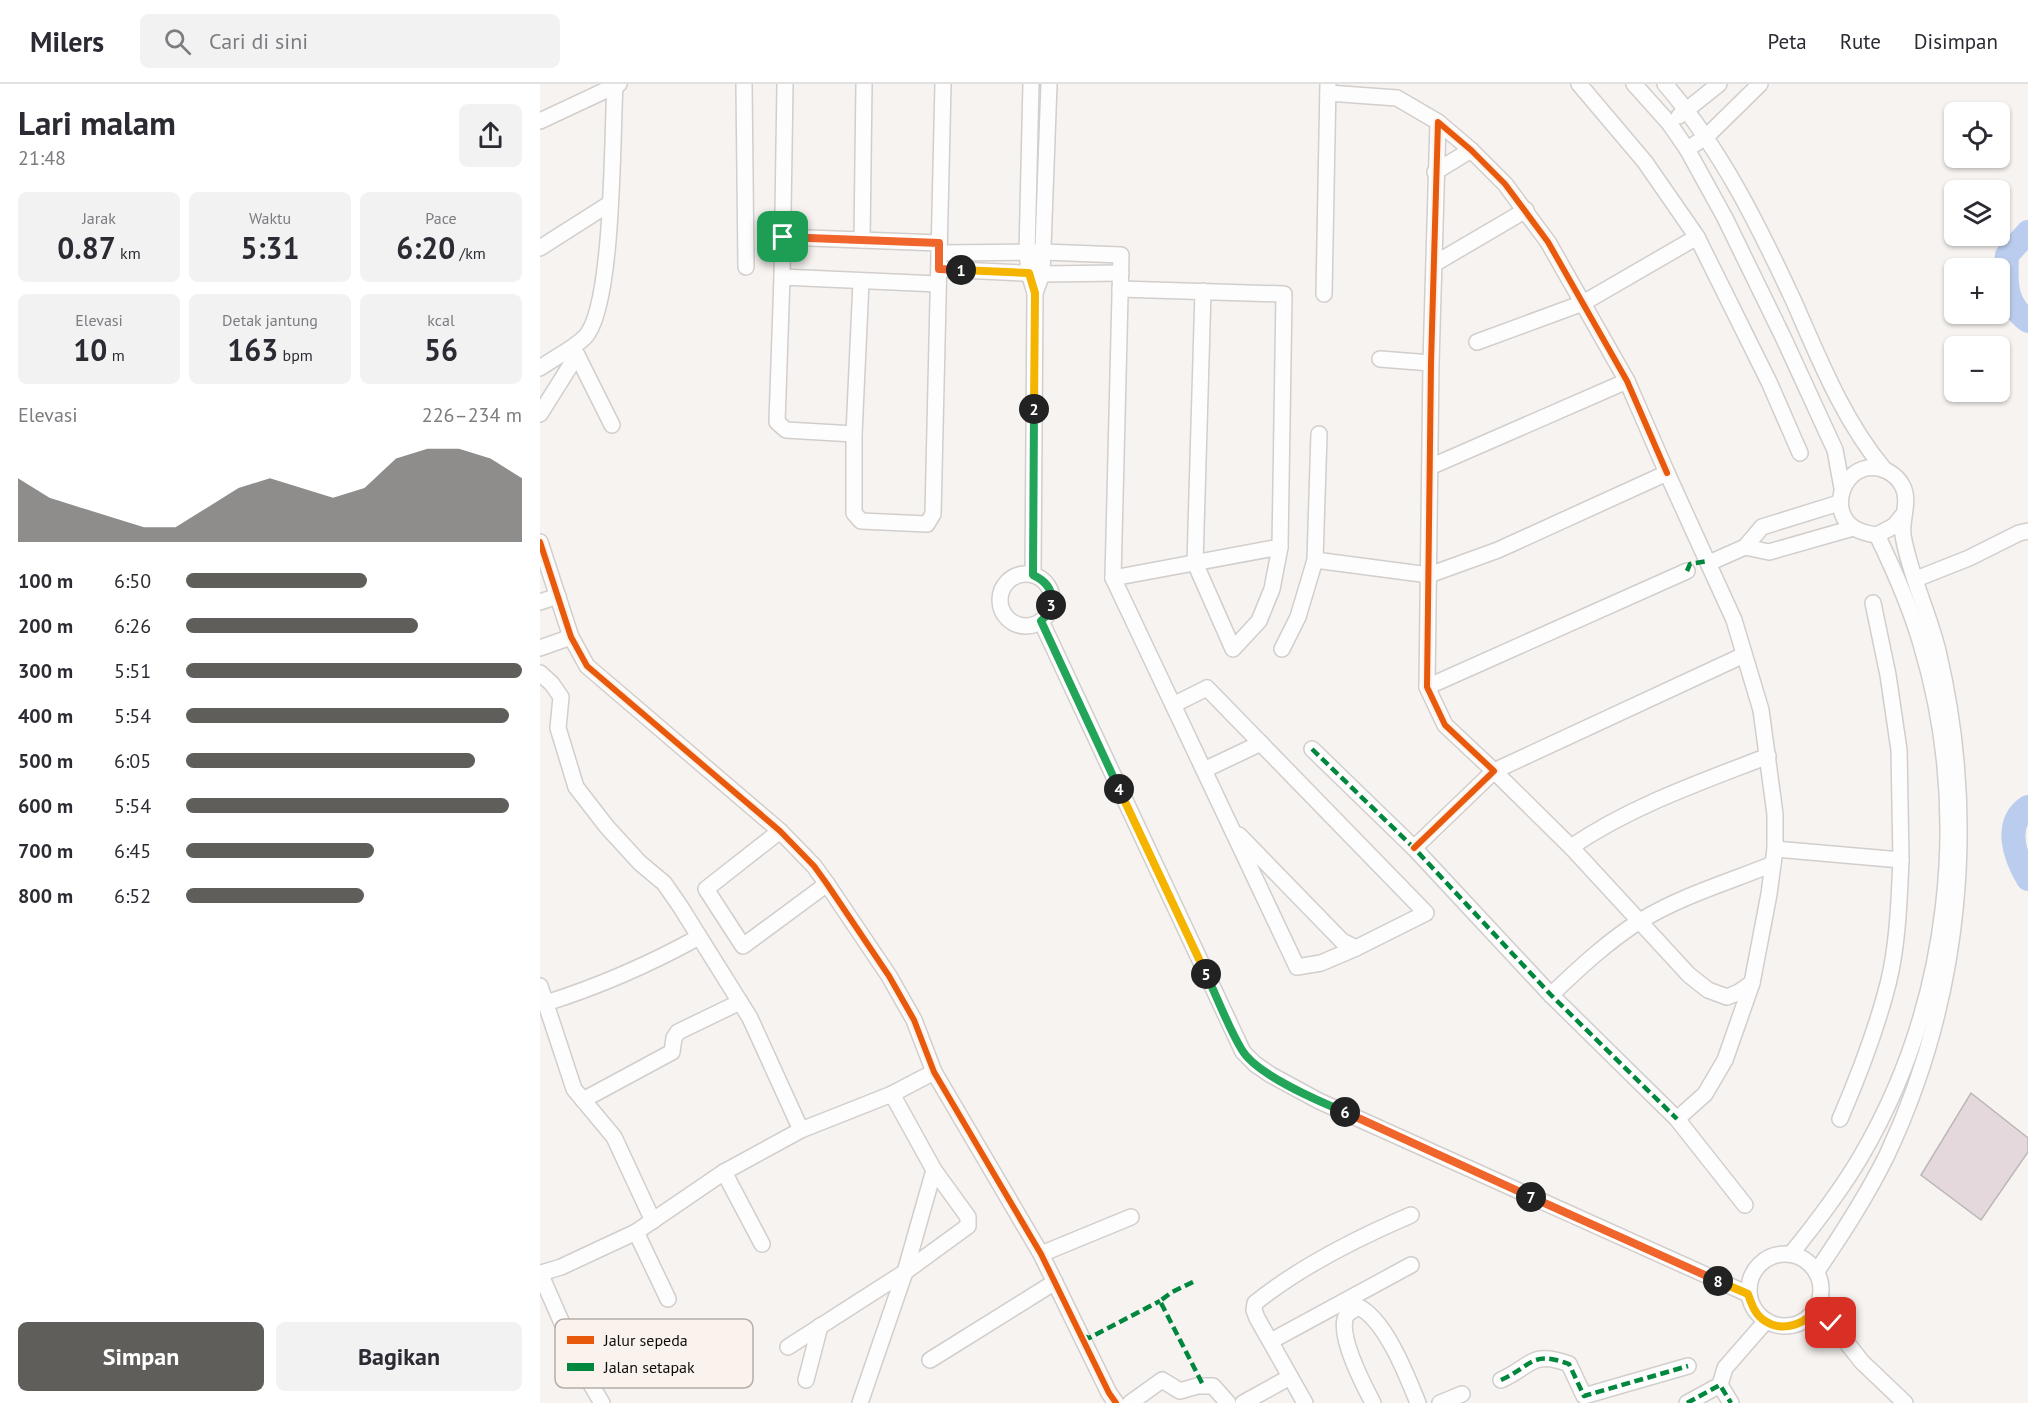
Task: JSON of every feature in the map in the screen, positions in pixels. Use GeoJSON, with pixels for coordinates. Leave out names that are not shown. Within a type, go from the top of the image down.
{"type":"FeatureCollection","features":[{"type":"Feature","properties":{"kind":"street"},"geometry":{"type":"LineString","coordinates":[[744,84],[746,267]]}},
{"type":"Feature","properties":{"kind":"street"},"geometry":{"type":"LineString","coordinates":[[785,84],[777,422],[786,430],[854,434]]}},
{"type":"Feature","properties":{"kind":"street"},"geometry":{"type":"LineString","coordinates":[[862,240],[864,84]]}},
{"type":"Feature","properties":{"kind":"street"},"geometry":{"type":"LineString","coordinates":[[861,282],[854,434],[854,513],[861,521],[921,525],[930,522],[933,514],[943,84]]}},
{"type":"Feature","properties":{"kind":"street"},"geometry":{"type":"LineString","coordinates":[[1030,84],[1035,252],[1033,575]]}},
{"type":"Feature","properties":{"kind":"street"},"geometry":{"type":"LineString","coordinates":[[1035,252],[1049,84]]}},
{"type":"Feature","properties":{"kind":"street"},"geometry":{"type":"LineString","coordinates":[[1579,84],[1645,162],[1697,237],[1769,382],[1800,453]]}},
{"type":"Feature","properties":{"kind":"street"},"geometry":{"type":"LineString","coordinates":[[1634,84],[1669,123],[1687,149],[1725,218],[1835,450],[1844,517],[1853,528]]}},
{"type":"Feature","properties":{"kind":"street"},"geometry":{"type":"LineString","coordinates":[[1665,84],[1706,137],[1746,205],[1864,445],[1884,469],[1896,476],[1903,488],[1906,501],[1903,535],[1938,650],[1952,722],[1959,796],[1959,870],[1952,943],[1937,1015],[1915,1086],[1887,1154],[1866,1195],[1817,1271],[1820,1295],[1817,1305],[1807,1319],[1786,1327],[1766,1322],[1754,1310],[1748,1294],[1750,1277],[1757,1266],[1767,1258],[1791,1254],[1804,1260],[1817,1271]]}},
{"type":"Feature","properties":{"kind":"street"},"geometry":{"type":"LineString","coordinates":[[1669,123],[1719,84]]}},
{"type":"Feature","properties":{"kind":"street"},"geometry":{"type":"LineString","coordinates":[[1687,149],[1706,137],[1760,84]]}},
{"type":"Feature","properties":{"kind":"street"},"geometry":{"type":"LineString","coordinates":[[540,121],[617,85],[604,289],[595,318],[586,336],[540,368]]}},
{"type":"Feature","properties":{"kind":"street"},"geometry":{"type":"LineString","coordinates":[[1324,294],[1328,89],[1396,98],[1438,122],[1471,150],[1505,184],[1548,242],[1627,381],[1734,620],[1761,710],[1775,814],[1775,849],[1752,983],[1725,1060],[1705,1094],[1677,1119]]}},
{"type":"Feature","properties":{"kind":"street"},"geometry":{"type":"LineString","coordinates":[[1438,122],[1431,363],[1427,687],[1445,725],[1571,847],[1689,975],[1718,995],[1738,1022]]}},
{"type":"Feature","properties":{"kind":"street"},"geometry":{"type":"LineString","coordinates":[[1435,172],[1471,150]]}},
{"type":"Feature","properties":{"kind":"street"},"geometry":{"type":"LineString","coordinates":[[540,248],[609,204]]}},
{"type":"Feature","properties":{"kind":"street"},"geometry":{"type":"LineString","coordinates":[[1434,264],[1526,210]]}},
{"type":"Feature","properties":{"kind":"street"},"geometry":{"type":"LineString","coordinates":[[783,237],[862,240],[939,248],[1121,255],[1113,578],[1230,826],[1297,967],[1321,963],[1426,913],[1207,688],[1173,705]]}},
{"type":"Feature","properties":{"kind":"street"},"geometry":{"type":"LineString","coordinates":[[1477,342],[1583,303],[1697,237]]}},
{"type":"Feature","properties":{"kind":"street"},"geometry":{"type":"LineString","coordinates":[[782,277],[861,282],[938,276],[1120,273]]}},
{"type":"Feature","properties":{"kind":"street"},"geometry":{"type":"LineString","coordinates":[[1120,289],[1203,291],[1284,294],[1280,547],[1272,589],[1259,621],[1233,649],[1195,563],[1203,291]]}},
{"type":"Feature","properties":{"kind":"street"},"geometry":{"type":"LineString","coordinates":[[540,414],[576,355],[612,425]]}},
{"type":"Feature","properties":{"kind":"street"},"geometry":{"type":"LineString","coordinates":[[1380,359],[1431,363]]}},
{"type":"Feature","properties":{"kind":"street"},"geometry":{"type":"LineString","coordinates":[[1430,467],[1627,381]]}},
{"type":"Feature","properties":{"kind":"street"},"geometry":{"type":"LineString","coordinates":[[1282,650],[1298,617],[1315,560],[1319,434]]}},
{"type":"Feature","properties":{"kind":"street"},"geometry":{"type":"LineString","coordinates":[[1709,563],[1745,547],[1762,527],[1841,495],[1852,475],[1867,468],[1884,469]]}},
{"type":"Feature","properties":{"kind":"street"},"geometry":{"type":"LineString","coordinates":[[1315,560],[1429,575],[1498,550],[1667,473]]}},
{"type":"Feature","properties":{"kind":"street"},"geometry":{"type":"LineString","coordinates":[[1745,547],[1769,552],[1853,528],[1877,535],[1894,526],[1903,515]]}},
{"type":"Feature","properties":{"kind":"street"},"geometry":{"type":"LineString","coordinates":[[1916,579],[2028,531]]}},
{"type":"Feature","properties":{"kind":"street"},"geometry":{"type":"LineString","coordinates":[[1791,1254],[1828,1207],[1860,1157],[1888,1105],[1910,1050],[1928,994],[1940,936],[1948,818],[1945,759],[1936,701],[1921,644],[1902,588],[1877,535]]}},
{"type":"Feature","properties":{"kind":"street"},"geometry":{"type":"LineString","coordinates":[[540,542],[571,637],[587,666],[780,831],[814,866],[889,976],[914,1020],[934,1072],[1041,1254],[1109,1394],[1116,1403]]}},
{"type":"Feature","properties":{"kind":"street"},"geometry":{"type":"LineString","coordinates":[[1113,578],[1280,547]]}},
{"type":"Feature","properties":{"kind":"street"},"geometry":{"type":"LineString","coordinates":[[1427,687],[1687,571]]}},
{"type":"Feature","properties":{"kind":"street"},"geometry":{"type":"LineString","coordinates":[[1033,575],[1047,584],[1052,599],[1047,615],[1041,621],[1020,625],[1007,618],[1001,605],[1001,598],[1006,584],[1018,576],[1033,575]]}},
{"type":"Feature","properties":{"kind":"street"},"geometry":{"type":"LineString","coordinates":[[540,603],[558,596]]}},
{"type":"Feature","properties":{"kind":"street"},"geometry":{"type":"LineString","coordinates":[[1840,1119],[1874,1032],[1888,982],[1899,905],[1899,750],[1888,675],[1873,603]]}},
{"type":"Feature","properties":{"kind":"street"},"geometry":{"type":"LineString","coordinates":[[1041,621],[1243,1052],[1254,1064],[1319,1101],[1748,1294]]}},
{"type":"Feature","properties":{"kind":"street"},"geometry":{"type":"LineString","coordinates":[[540,648],[571,637]]}},
{"type":"Feature","properties":{"kind":"street"},"geometry":{"type":"LineString","coordinates":[[1414,848],[1494,771],[1744,655]]}},
{"type":"Feature","properties":{"kind":"street"},"geometry":{"type":"LineString","coordinates":[[540,673],[561,697],[558,728],[576,787],[607,827],[640,863],[664,884],[699,937],[750,1018],[801,1130]]}},
{"type":"Feature","properties":{"kind":"street"},"geometry":{"type":"LineString","coordinates":[[1204,770],[1261,743]]}},
{"type":"Feature","properties":{"kind":"street"},"geometry":{"type":"LineString","coordinates":[[1312,749],[1414,848],[1551,995],[1677,1119],[1745,1205]]}},
{"type":"Feature","properties":{"kind":"street"},"geometry":{"type":"LineString","coordinates":[[1571,847],[1591,833],[1671,794],[1768,756]]}},
{"type":"Feature","properties":{"kind":"street"},"geometry":{"type":"LineString","coordinates":[[1230,826],[1342,941],[1356,948]]}},
{"type":"Feature","properties":{"kind":"street"},"geometry":{"type":"LineString","coordinates":[[780,831],[706,889],[743,946],[827,884]]}},
{"type":"Feature","properties":{"kind":"street"},"geometry":{"type":"LineString","coordinates":[[1775,849],[1900,860]]}},
{"type":"Feature","properties":{"kind":"street"},"geometry":{"type":"LineString","coordinates":[[1551,995],[1582,965],[1639,922],[1670,904],[1773,864]]}},
{"type":"Feature","properties":{"kind":"street"},"geometry":{"type":"LineString","coordinates":[[546,1003],[597,987],[699,937]]}},
{"type":"Feature","properties":{"kind":"street"},"geometry":{"type":"LineString","coordinates":[[1718,995],[1727,997],[1752,983]]}},
{"type":"Feature","properties":{"kind":"street"},"geometry":{"type":"LineString","coordinates":[[540,986],[546,1003],[547,1027],[574,1089],[614,1137],[652,1221]]}},
{"type":"Feature","properties":{"kind":"street"},"geometry":{"type":"LineString","coordinates":[[583,1100],[672,1052],[674,1038],[678,1032],[740,1002]]}},
{"type":"Feature","properties":{"kind":"street"},"geometry":{"type":"LineString","coordinates":[[561,1319],[541,1273],[561,1267],[636,1232],[724,1172],[801,1130],[892,1094],[934,1072]]}},
{"type":"Feature","properties":{"kind":"street"},"geometry":{"type":"LineString","coordinates":[[788,1347],[905,1272],[968,1226],[968,1217],[934,1170],[892,1094]]}},
{"type":"Feature","properties":{"kind":"street"},"geometry":{"type":"LineString","coordinates":[[860,1403],[905,1272],[934,1170]]}},
{"type":"Feature","properties":{"kind":"street"},"geometry":{"type":"LineString","coordinates":[[724,1172],[762,1244]]}},
{"type":"Feature","properties":{"kind":"street"},"geometry":{"type":"LineString","coordinates":[[1305,1403],[1254,1310],[1255,1303],[1321,1260],[1380,1228],[1411,1215]]}},
{"type":"Feature","properties":{"kind":"street"},"geometry":{"type":"LineString","coordinates":[[1041,1254],[1131,1217]]}},
{"type":"Feature","properties":{"kind":"street"},"geometry":{"type":"LineString","coordinates":[[636,1232],[668,1299]]}},
{"type":"Feature","properties":{"kind":"street"},"geometry":{"type":"LineString","coordinates":[[1271,1341],[1411,1265]]}},
{"type":"Feature","properties":{"kind":"street"},"geometry":{"type":"LineString","coordinates":[[930,1360],[1055,1282]]}},
{"type":"Feature","properties":{"kind":"street"},"geometry":{"type":"LineString","coordinates":[[1817,1305],[1842,1339],[1905,1403]]}},
{"type":"Feature","properties":{"kind":"street"},"geometry":{"type":"LineString","coordinates":[[1373,1403],[1356,1372],[1347,1342],[1344,1319],[1347,1314],[1359,1307],[1366,1311],[1390,1343],[1405,1369],[1418,1403]]}},
{"type":"Feature","properties":{"kind":"street"},"geometry":{"type":"LineString","coordinates":[[1807,1319],[1842,1339]]}},
{"type":"Feature","properties":{"kind":"street"},"geometry":{"type":"LineString","coordinates":[[1687,1403],[1719,1385],[1725,1368],[1766,1322]]}},
{"type":"Feature","properties":{"kind":"street"},"geometry":{"type":"LineString","coordinates":[[806,1380],[820,1326]]}},
{"type":"Feature","properties":{"kind":"street"},"geometry":{"type":"LineString","coordinates":[[1501,1380],[1516,1373],[1533,1359],[1551,1358],[1569,1364],[1586,1400],[1688,1366]]}},
{"type":"Feature","properties":{"kind":"street"},"geometry":{"type":"LineString","coordinates":[[1243,1403],[1290,1377]]}},
{"type":"Feature","properties":{"kind":"street"},"geometry":{"type":"LineString","coordinates":[[1130,1403],[1162,1380],[1180,1391],[1197,1386],[1213,1386],[1228,1403]]}},
{"type":"Feature","properties":{"kind":"street"},"geometry":{"type":"LineString","coordinates":[[1719,1385],[1731,1403]]}},
{"type":"Feature","properties":{"kind":"street"},"geometry":{"type":"LineString","coordinates":[[593,1388],[602,1403]]}},
{"type":"Feature","properties":{"kind":"street"},"geometry":{"type":"LineString","coordinates":[[1440,1403],[1462,1394]]}},
{"type":"Feature","properties":{"kind":"building"},"geometry":{"type":"Polygon","coordinates":[[[1971,1093],[2028,1138],[2028,1152],[1981,1220],[1921,1175],[1971,1093]]]}},
{"type":"Feature","properties":{"kind":"waterway"},"geometry":{"type":"LineString","coordinates":[[2028,232],[2007,255],[2006,274],[2008,291],[2014,307],[2028,321]]}},
{"type":"Feature","properties":{"kind":"waterway"},"geometry":{"type":"LineString","coordinates":[[2028,807],[2020,814],[2014,831],[2016,851],[2028,879]]}},
{"type":"Feature","properties":{"kind":"marked path"},"geometry":{"type":"LineString","coordinates":[[1687,571],[1690,564],[1708,561]]}},
{"type":"Feature","properties":{"kind":"marked path"},"geometry":{"type":"LineString","coordinates":[[1312,749],[1414,848],[1551,995],[1677,1119]]}},
{"type":"Feature","properties":{"kind":"marked path"},"geometry":{"type":"LineString","coordinates":[[1193,1282],[1172,1292],[1160,1301],[1203,1385]]}},
{"type":"Feature","properties":{"kind":"marked path"},"geometry":{"type":"LineString","coordinates":[[1083,1336],[1089,1338],[1160,1301]]}},
{"type":"Feature","properties":{"kind":"marked path"},"geometry":{"type":"LineString","coordinates":[[1501,1380],[1539,1359],[1556,1360],[1569,1364],[1584,1396],[1688,1366]]}},
{"type":"Feature","properties":{"kind":"marked path"},"geometry":{"type":"LineString","coordinates":[[1687,1403],[1720,1385],[1731,1403]]}},
{"type":"Feature","properties":{"kind":"cycle path"},"geometry":{"type":"LineString","coordinates":[[1414,848],[1494,771],[1445,725],[1427,687],[1431,363],[1438,122],[1471,150],[1505,184],[1548,242],[1627,381],[1667,473]]}},
{"type":"Feature","properties":{"kind":"cycle path"},"geometry":{"type":"LineString","coordinates":[[540,542],[571,637],[587,666],[780,831],[814,866],[889,976],[914,1020],[934,1072],[1041,1254],[1116,1403]]}},
{"type":"Feature","properties":{"kind":"route"},"geometry":{"type":"LineString","coordinates":[[783,237],[939,243],[939,269],[1029,273],[1035,293],[1033,575],[1047,584],[1052,599],[1051,608],[1041,621],[1243,1052],[1254,1064],[1319,1101],[1748,1294],[1754,1310],[1766,1322],[1786,1327],[1797,1324],[1807,1319],[1817,1305],[1831,1323]]}}]}
